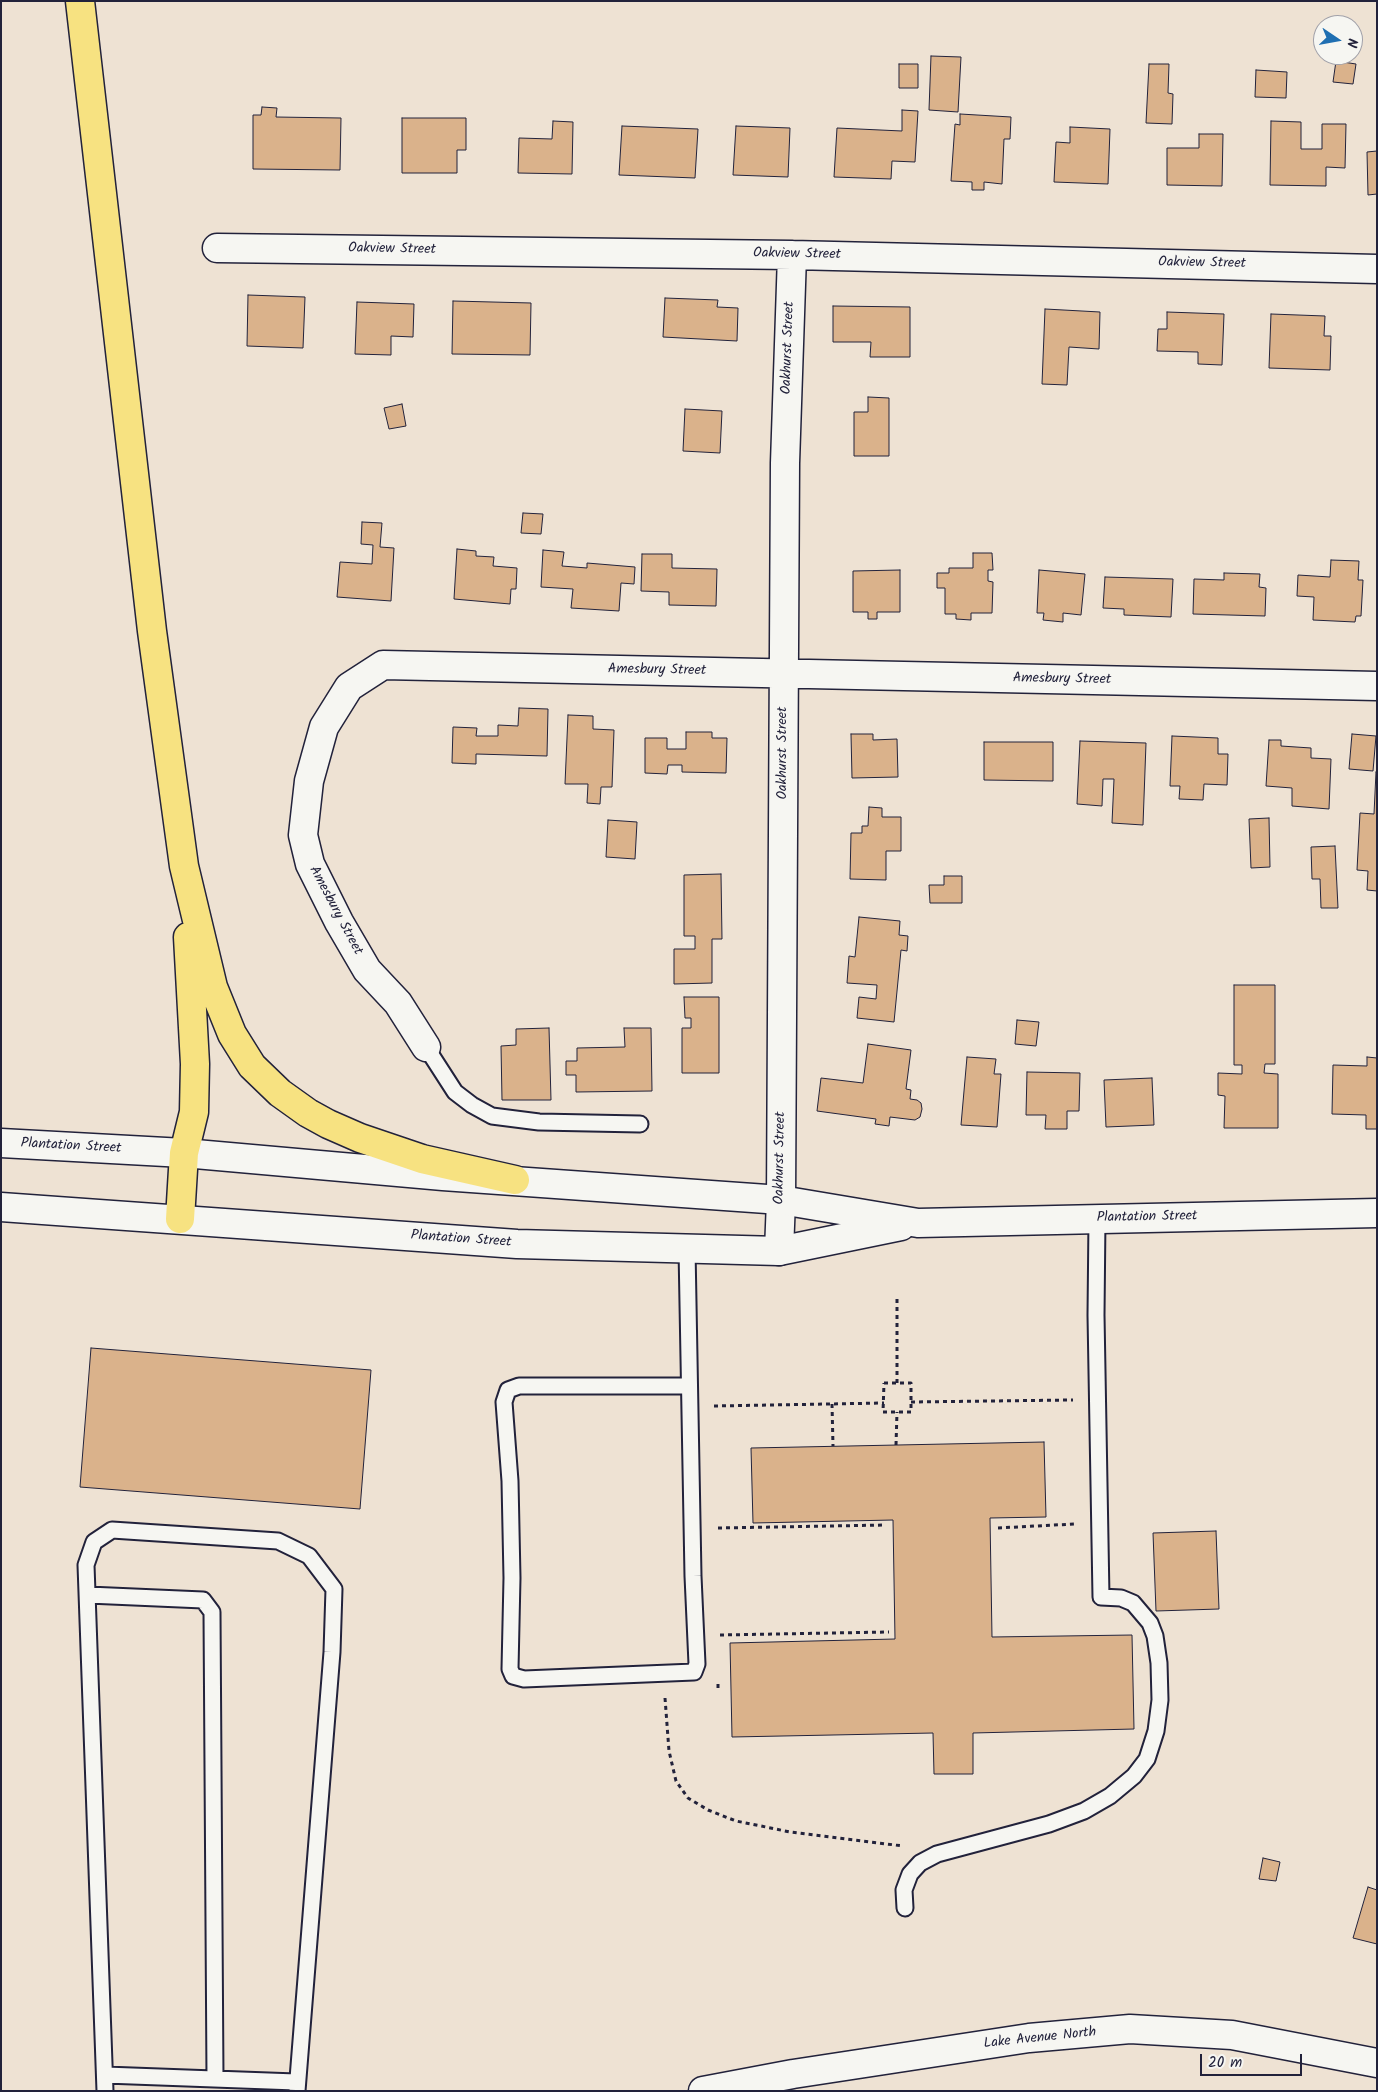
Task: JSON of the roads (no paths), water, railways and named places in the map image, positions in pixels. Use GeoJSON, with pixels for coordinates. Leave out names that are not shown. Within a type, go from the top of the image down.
{"type":"FeatureCollection","features":[{"type":"Feature","properties":{"kind":"highway"},"geometry":{"type":"LineString","coordinates":[[80,1],[152,630],[184,866],[195,1064],[194,1112],[184,1153],[180,1219]]}},
{"type":"Feature","properties":{"kind":"highway"},"geometry":{"type":"LineString","coordinates":[[184,866],[213,987],[232,1034],[252,1066],[280,1093],[321,1121],[360,1138],[422,1158],[515,1180]]}},
{"type":"Feature","properties":{"kind":"street","name":"Oakview Street"},"geometry":{"type":"LineString","coordinates":[[217,248],[792,254],[1377,268]]}},
{"type":"Feature","properties":{"kind":"street","name":"Oakhurst Street"},"geometry":{"type":"LineString","coordinates":[[779,1251],[781,1200],[785,463],[792,254]]}},
{"type":"Feature","properties":{"kind":"street","name":"Amesbury Street"},"geometry":{"type":"LineString","coordinates":[[426,1047],[398,1003],[367,970],[339,922],[310,864],[303,834],[309,781],[324,727],[349,688],[383,665],[1377,686]]}},
{"type":"Feature","properties":{"kind":"street","name":"Plantation Street"},"geometry":{"type":"LineString","coordinates":[[1,1143],[184,1153],[781,1200],[918,1223]]}},
{"type":"Feature","properties":{"kind":"street","name":"Plantation Street"},"geometry":{"type":"LineString","coordinates":[[1,1207],[517,1244],[779,1251],[918,1223],[1377,1213]]}},
{"type":"Feature","properties":{"kind":"street","name":"Lake Avenue North"},"geometry":{"type":"LineString","coordinates":[[703,2091],[793,2074],[1029,2038],[1130,2029],[1232,2035],[1377,2063]]}},
{"type":"Feature","properties":{"kind":"lane"},"geometry":{"type":"LineString","coordinates":[[426,1047],[455,1092],[472,1105],[492,1116],[539,1122],[640,1124]]}},
{"type":"Feature","properties":{"kind":"lane"},"geometry":{"type":"LineString","coordinates":[[905,1908],[904,1890],[910,1874],[920,1863],[937,1854],[1049,1824],[1084,1811],[1110,1796],[1134,1776],[1147,1759],[1156,1732],[1160,1700],[1159,1663],[1155,1636],[1150,1623],[1133,1603],[1121,1598],[1101,1597],[1096,1315],[1097,1219]]}},
{"type":"Feature","properties":{"kind":"lane"},"geometry":{"type":"LineString","coordinates":[[687,1249],[693,1576],[697,1664],[694,1672],[524,1679],[513,1676],[510,1669],[512,1578],[510,1481],[504,1402],[508,1390],[519,1386],[689,1386]]}},
{"type":"Feature","properties":{"kind":"lane"},"geometry":{"type":"LineString","coordinates":[[104,2075],[215,2079],[297,2086],[332,1652],[334,1590],[309,1556],[278,1541],[112,1530],[94,1542],[86,1565],[88,1595],[104,2075],[105,2091]]}},
{"type":"Feature","properties":{"kind":"lane"},"geometry":{"type":"LineString","coordinates":[[88,1595],[203,1600],[212,1612],[215,2079]]}}]}
